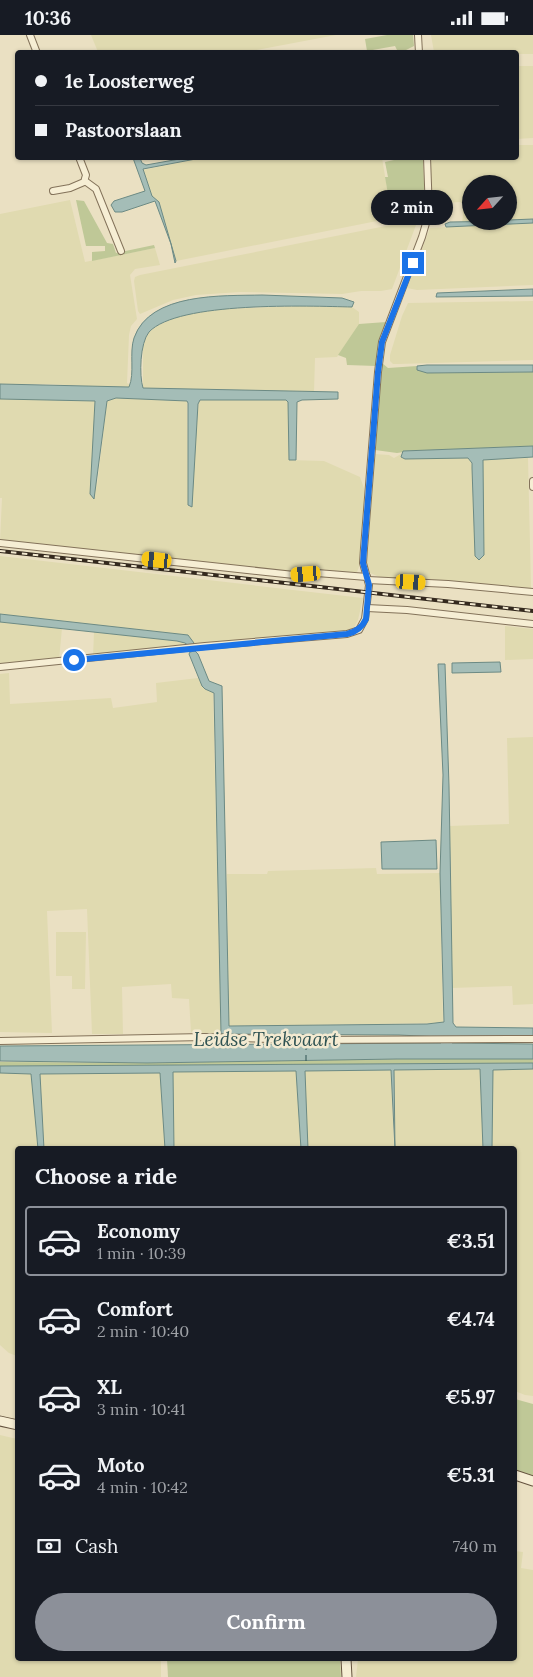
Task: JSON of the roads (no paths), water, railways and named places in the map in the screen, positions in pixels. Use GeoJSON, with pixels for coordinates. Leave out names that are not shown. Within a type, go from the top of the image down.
{"type":"FeatureCollection","features":[{"type":"Feature","properties":{"kind":"main road"},"geometry":{"type":"LineString","coordinates":[[0,1421],[15,1424]]}},
{"type":"Feature","properties":{"kind":"main road"},"geometry":{"type":"LineString","coordinates":[[517,1476],[533,1481]]}},
{"type":"Feature","properties":{"kind":"main road"},"geometry":{"type":"LineString","coordinates":[[346,1661],[347,1677]]}},
{"type":"Feature","properties":{"kind":"street"},"geometry":{"type":"LineString","coordinates":[[30,35],[36,50]]}},
{"type":"Feature","properties":{"kind":"street"},"geometry":{"type":"LineString","coordinates":[[418,35],[419,50]]}},
{"type":"Feature","properties":{"kind":"street"},"geometry":{"type":"LineString","coordinates":[[53,191],[79,186],[85,181],[86,175],[80,160]]}},
{"type":"Feature","properties":{"kind":"street"},"geometry":{"type":"LineString","coordinates":[[0,667],[347,634],[358,630],[363,625],[369,585],[363,563],[364,548],[382,342],[422,237],[428,213],[427,160]]}},
{"type":"Feature","properties":{"kind":"street"},"geometry":{"type":"LineString","coordinates":[[85,181],[96,189],[121,251]]}},
{"type":"Feature","properties":{"kind":"street"},"geometry":{"type":"LineString","coordinates":[[533,481],[533,487]]}},
{"type":"Feature","properties":{"kind":"street"},"geometry":{"type":"LineString","coordinates":[[0,543],[294,575],[317,573],[533,592]]}},
{"type":"Feature","properties":{"kind":"street"},"geometry":{"type":"LineString","coordinates":[[367,608],[407,610],[533,624]]}},
{"type":"Feature","properties":{"kind":"street"},"geometry":{"type":"LineString","coordinates":[[0,1041],[204,1037],[305,1040],[533,1039]]}},
{"type":"Feature","properties":{"kind":"water"},"geometry":{"type":"Polygon","coordinates":[[[134,160],[141,160],[146,165],[174,160],[190,160],[143,169],[152,196],[159,202],[176,261],[175,263],[171,244],[155,201],[122,212],[115,212],[111,205],[114,201],[145,191],[134,160]]]}},
{"type":"Feature","properties":{"kind":"water"},"geometry":{"type":"Polygon","coordinates":[[[533,219],[533,223],[518,224],[518,220],[533,219]]]}},
{"type":"Feature","properties":{"kind":"water"},"geometry":{"type":"Polygon","coordinates":[[[462,222],[462,226],[446,227],[445,224],[462,222]]]}},
{"type":"Feature","properties":{"kind":"water"},"geometry":{"type":"Polygon","coordinates":[[[533,289],[533,296],[436,297],[437,293],[533,289]]]}},
{"type":"Feature","properties":{"kind":"water"},"geometry":{"type":"Polygon","coordinates":[[[262,295],[342,298],[354,302],[352,307],[277,306],[215,310],[187,315],[164,322],[149,332],[146,337],[142,351],[141,367],[143,388],[338,392],[338,399],[302,400],[297,402],[296,460],[289,460],[288,402],[286,400],[200,400],[198,404],[192,507],[188,505],[187,401],[116,398],[107,401],[94,499],[90,494],[95,401],[0,399],[0,384],[129,387],[132,376],[134,338],[142,323],[155,312],[171,304],[189,300],[209,297],[262,295]]]}},
{"type":"Feature","properties":{"kind":"water"},"geometry":{"type":"Polygon","coordinates":[[[533,365],[533,372],[427,373],[417,370],[417,366],[533,365]]]}},
{"type":"Feature","properties":{"kind":"water"},"geometry":{"type":"Polygon","coordinates":[[[533,446],[533,457],[483,460],[484,555],[479,560],[475,556],[472,463],[468,458],[405,459],[401,457],[403,451],[533,446]]]}},
{"type":"Feature","properties":{"kind":"water"},"geometry":{"type":"Polygon","coordinates":[[[0,614],[188,635],[194,643],[189,646],[177,641],[0,622],[0,614]]]}},
{"type":"Feature","properties":{"kind":"water"},"geometry":{"type":"Polygon","coordinates":[[[195,651],[209,681],[222,686],[229,1026],[427,1024],[444,1022],[440,873],[443,775],[438,664],[445,664],[453,1023],[456,1027],[533,1028],[533,1037],[451,1038],[452,1043],[533,1044],[533,1059],[147,1063],[0,1061],[0,1046],[441,1043],[440,1037],[399,1035],[221,1034],[214,693],[202,686],[189,654],[195,651]]]}},
{"type":"Feature","properties":{"kind":"water"},"geometry":{"type":"Polygon","coordinates":[[[500,662],[501,672],[452,673],[452,663],[500,662]]]}},
{"type":"Feature","properties":{"kind":"water"},"geometry":{"type":"Polygon","coordinates":[[[436,840],[437,869],[382,869],[381,842],[436,840]]]}},
{"type":"Feature","properties":{"kind":"water"},"geometry":{"type":"Polygon","coordinates":[[[533,1063],[533,1069],[493,1070],[492,1146],[483,1146],[480,1069],[394,1070],[395,1146],[391,1070],[305,1071],[308,1146],[301,1146],[296,1071],[173,1072],[174,1146],[165,1146],[160,1073],[40,1074],[44,1146],[38,1146],[31,1074],[0,1073],[0,1066],[533,1063]]]}},
{"type":"Feature","properties":{"kind":"railway"},"geometry":{"type":"LineString","coordinates":[[0,551],[533,611]]}},
{"type":"Feature","properties":{"kind":"water label","name":"Leidse Trekvaart"},"geometry":{"type":"Point","coordinates":[266,1039]}}]}
